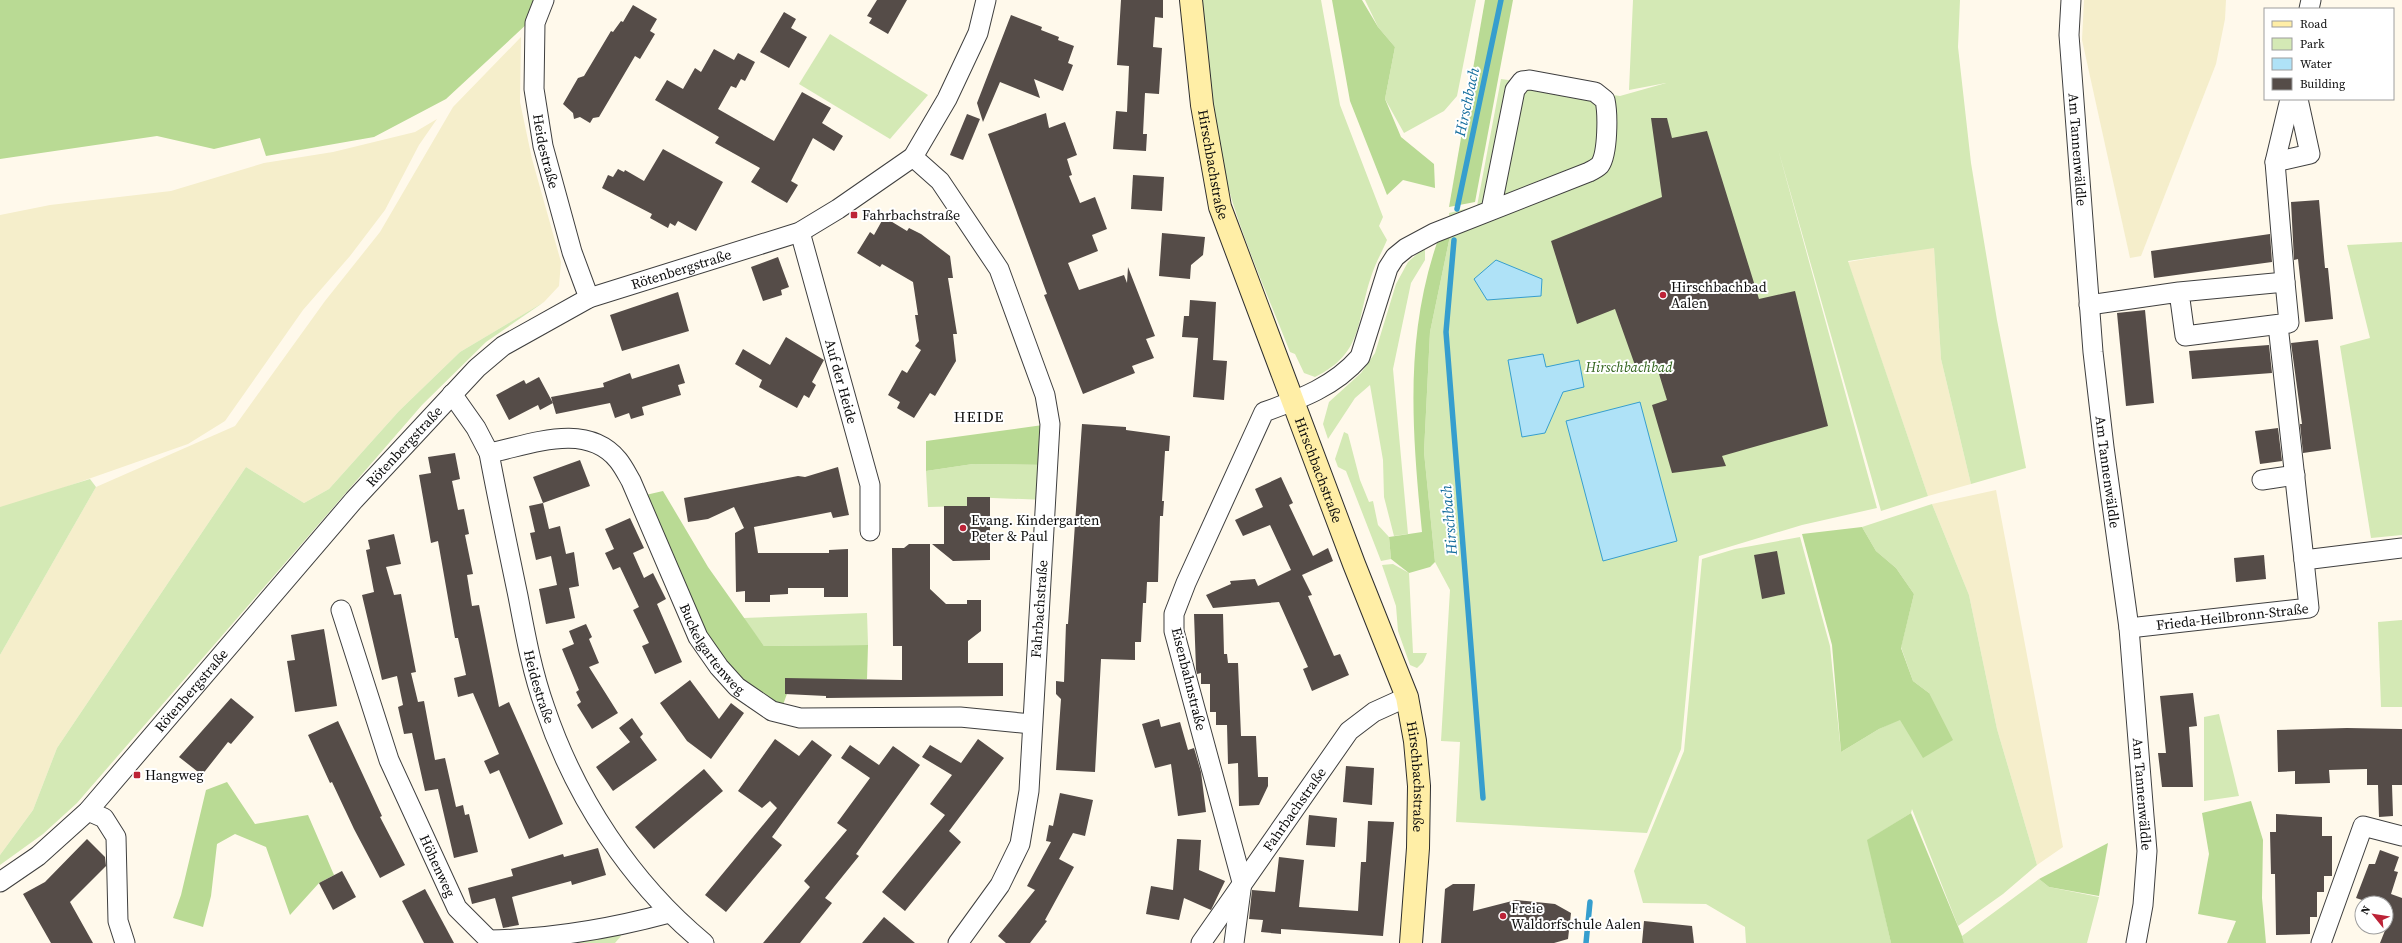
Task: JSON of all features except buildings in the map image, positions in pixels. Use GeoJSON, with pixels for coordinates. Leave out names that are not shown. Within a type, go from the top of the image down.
{"type":"FeatureCollection","features":[{"type":"Feature","properties":{"kind":"street","name":"Heidestraße"},"geometry":{"type":"LineString","coordinates":[[544,0],[535,23],[534,89],[539,125],[543,146],[570,244],[590,298]]}},
{"type":"Feature","properties":{"kind":"street"},"geometry":{"type":"LineString","coordinates":[[913,157],[947,99],[978,32],[986,0]]}},
{"type":"Feature","properties":{"kind":"street","name":"Hirschbachstraße"},"geometry":{"type":"LineString","coordinates":[[1191,0],[1202,105],[1220,207],[1354,564],[1406,697],[1416,741],[1419,786],[1418,848],[1411,943]]}},
{"type":"Feature","properties":{"kind":"street","name":"Am Tannenwäldle"},"geometry":{"type":"LineString","coordinates":[[2070,0],[2068,35],[2089,305],[2104,447],[2130,628],[2147,851],[2143,905],[2136,943]]}},
{"type":"Feature","properties":{"kind":"street","name":"Eisenbahnstraße"},"geometry":{"type":"LineString","coordinates":[[1234,943],[1242,882],[1174,631],[1174,614],[1186,583],[1264,412],[1326,387],[1352,366],[1360,357],[1388,268],[1395,257],[1434,233],[1589,172],[1599,166],[1604,157],[1607,110],[1605,100],[1595,92],[1530,80],[1522,81],[1515,90],[1491,210]]}},
{"type":"Feature","properties":{"kind":"street"},"geometry":{"type":"LineString","coordinates":[[2180,292],[2185,336],[2289,323],[2275,162],[2290,100]]}},
{"type":"Feature","properties":{"kind":"street"},"geometry":{"type":"LineString","coordinates":[[2275,162],[2310,154],[2298,100]]}},
{"type":"Feature","properties":{"kind":"street","name":"Rötenbergstraße"},"geometry":{"type":"LineString","coordinates":[[0,882],[38,856],[88,811],[354,500],[477,368],[503,346],[590,298],[800,232],[843,206],[913,157]]}},
{"type":"Feature","properties":{"kind":"street","name":"Fahrbachstraße"},"geometry":{"type":"LineString","coordinates":[[913,157],[940,181],[998,269],[1046,395],[1050,424],[1029,791],[1020,844],[1000,885],[958,943]]}},
{"type":"Feature","properties":{"kind":"street","name":"Auf der Heide"},"geometry":{"type":"LineString","coordinates":[[800,232],[870,485],[870,531]]}},
{"type":"Feature","properties":{"kind":"street"},"geometry":{"type":"LineString","coordinates":[[2089,305],[2180,292],[2285,282]]}},
{"type":"Feature","properties":{"kind":"street"},"geometry":{"type":"LineString","coordinates":[[2278,325],[2304,560],[2402,548]]}},
{"type":"Feature","properties":{"kind":"street","name":"Heidestraße"},"geometry":{"type":"LineString","coordinates":[[452,394],[476,428],[489,453],[526,638],[544,707],[566,764],[609,838],[669,913],[704,943]]}},
{"type":"Feature","properties":{"kind":"street","name":"Buckelgartenweg"},"geometry":{"type":"LineString","coordinates":[[489,453],[570,436],[598,443],[618,460],[631,481],[698,637],[719,667],[737,686],[772,711],[800,718],[960,717],[1032,724]]}},
{"type":"Feature","properties":{"kind":"street"},"geometry":{"type":"LineString","coordinates":[[2262,480],[2295,476]]}},
{"type":"Feature","properties":{"kind":"street","name":"Frieda-Heilbronn-Straße"},"geometry":{"type":"LineString","coordinates":[[2130,628],[2309,608],[2304,560]]}},
{"type":"Feature","properties":{"kind":"street","name":"Höhenweg"},"geometry":{"type":"LineString","coordinates":[[341,610],[389,760],[457,908],[489,940],[534,940],[628,924],[669,913]]}},
{"type":"Feature","properties":{"kind":"street","name":"Fahrbachstraße"},"geometry":{"type":"LineString","coordinates":[[1201,943],[1242,882],[1349,731],[1374,712],[1406,697]]}},
{"type":"Feature","properties":{"kind":"street"},"geometry":{"type":"LineString","coordinates":[[88,811],[104,818],[116,837],[118,921],[125,943]]}},
{"type":"Feature","properties":{"kind":"street"},"geometry":{"type":"LineString","coordinates":[[2321,943],[2363,826],[2402,836]]}},
{"type":"Feature","properties":{"kind":"shaded area"},"geometry":{"type":"Polygon","coordinates":[[[2084,0],[2226,0],[2225,19],[2216,64],[2141,256],[2130,258],[2082,40],[2084,0]]]}},
{"type":"Feature","properties":{"kind":"shaded area"},"geometry":{"type":"Polygon","coordinates":[[[521,37],[520,102],[532,159],[561,262],[559,286],[544,302],[460,352],[399,411],[329,489],[304,503],[246,467],[57,748],[33,810],[0,855],[0,655],[96,487],[235,426],[325,301],[380,232],[453,107],[521,37]]]}},
{"type":"Feature","properties":{"kind":"shaded area"},"geometry":{"type":"Polygon","coordinates":[[[437,119],[419,145],[385,210],[350,256],[303,310],[225,421],[188,444],[0,510],[0,215],[50,205],[171,191],[264,163],[333,152],[415,132],[437,119]]]}},
{"type":"Feature","properties":{"kind":"shaded area"},"geometry":{"type":"Polygon","coordinates":[[[1934,247],[1941,359],[1971,484],[1928,496],[1848,262],[1934,247]]]}},
{"type":"Feature","properties":{"kind":"shaded area"},"geometry":{"type":"Polygon","coordinates":[[[1996,490],[2063,847],[2037,865],[1997,729],[1969,595],[1932,504],[1996,490]]]}},
{"type":"Feature","properties":{"kind":"green space"},"geometry":{"type":"Polygon","coordinates":[[[0,0],[538,0],[529,22],[446,99],[374,137],[266,156],[260,138],[214,149],[157,136],[0,159],[0,0]]]}},
{"type":"Feature","properties":{"kind":"green space"},"geometry":{"type":"Polygon","coordinates":[[[1203,0],[1321,0],[1340,105],[1383,217],[1379,226],[1387,240],[1373,272],[1366,293],[1360,322],[1350,346],[1331,368],[1315,377],[1304,373],[1295,354],[1290,352],[1249,250],[1234,208],[1222,164],[1213,117],[1205,47],[1203,0]]]}},
{"type":"Feature","properties":{"kind":"green space"},"geometry":{"type":"Polygon","coordinates":[[[1332,0],[1362,0],[1378,27],[1395,47],[1385,99],[1401,137],[1434,164],[1435,188],[1403,180],[1387,195],[1350,101],[1332,0]]]}},
{"type":"Feature","properties":{"kind":"green space"},"geometry":{"type":"Polygon","coordinates":[[[1365,0],[1476,0],[1457,96],[1444,111],[1404,133],[1385,99],[1395,47],[1378,27],[1365,0]]]}},
{"type":"Feature","properties":{"kind":"green space"},"geometry":{"type":"Polygon","coordinates":[[[1485,0],[1513,0],[1475,202],[1449,207],[1485,0]]]}},
{"type":"Feature","properties":{"kind":"green space","name":"Hirschbachbad"},"geometry":{"type":"Polygon","coordinates":[[[1633,0],[1960,0],[1958,47],[1971,163],[1997,320],[2026,468],[1971,484],[1941,359],[1934,248],[1848,261],[1928,496],[1881,511],[1778,149],[1877,508],[1802,525],[1699,556],[1681,749],[1647,833],[1456,822],[1460,742],[1441,741],[1450,590],[1435,562],[1424,452],[1430,332],[1450,236],[1449,213],[1477,206],[1501,79],[1620,96],[1666,83],[1629,90],[1633,0]]]}},
{"type":"Feature","properties":{"kind":"green space"},"geometry":{"type":"Polygon","coordinates":[[[830,34],[928,95],[890,139],[799,84],[830,34]]]}},
{"type":"Feature","properties":{"kind":"green space"},"geometry":{"type":"Polygon","coordinates":[[[1450,236],[1430,332],[1424,452],[1435,562],[1430,567],[1409,573],[1391,559],[1389,537],[1422,532],[1418,494],[1414,420],[1416,347],[1420,310],[1428,274],[1439,237],[1450,236]]]}},
{"type":"Feature","properties":{"kind":"green space"},"geometry":{"type":"Polygon","coordinates":[[[2402,242],[2402,535],[2371,538],[2340,346],[2370,338],[2347,245],[2402,242]]]}},
{"type":"Feature","properties":{"kind":"green space"},"geometry":{"type":"Polygon","coordinates":[[[1425,247],[1425,260],[1411,283],[1393,369],[1408,534],[1394,536],[1384,497],[1383,460],[1370,385],[1355,398],[1328,439],[1323,424],[1329,402],[1361,373],[1375,353],[1396,284],[1408,262],[1425,247]]]}},
{"type":"Feature","properties":{"kind":"green space"},"geometry":{"type":"Polygon","coordinates":[[[544,302],[486,342],[422,405],[77,803],[43,834],[0,865],[0,855],[33,810],[57,748],[246,467],[304,503],[329,489],[399,411],[460,352],[544,302]]]}},
{"type":"Feature","properties":{"kind":"green space"},"geometry":{"type":"Polygon","coordinates":[[[1050,424],[1048,465],[973,464],[926,471],[926,441],[1050,424]]]}},
{"type":"Feature","properties":{"kind":"green space"},"geometry":{"type":"Polygon","coordinates":[[[1344,432],[1348,434],[1360,480],[1369,502],[1373,501],[1378,525],[1389,537],[1391,559],[1381,561],[1346,471],[1338,467],[1335,459],[1344,432]]]}},
{"type":"Feature","properties":{"kind":"green space"},"geometry":{"type":"Polygon","coordinates":[[[973,464],[1048,465],[1046,500],[967,497],[967,506],[928,507],[926,471],[973,464]]]}},
{"type":"Feature","properties":{"kind":"green space"},"geometry":{"type":"Polygon","coordinates":[[[90,479],[96,487],[0,655],[0,507],[90,479]]]}},
{"type":"Feature","properties":{"kind":"green space"},"geometry":{"type":"Polygon","coordinates":[[[663,491],[708,567],[764,646],[868,645],[867,679],[792,680],[780,713],[719,667],[637,497],[663,491]]]}},
{"type":"Feature","properties":{"kind":"green space"},"geometry":{"type":"Polygon","coordinates":[[[1932,504],[1969,595],[1997,729],[2037,865],[2003,894],[1958,926],[1912,809],[1911,813],[1868,840],[1891,943],[1746,943],[1745,927],[1706,904],[1643,903],[1634,871],[1684,751],[1702,559],[1735,549],[1800,537],[1830,646],[1841,752],[1879,729],[1900,719],[1929,693],[1913,681],[1901,647],[1914,594],[1896,568],[1876,551],[1862,527],[1932,504]]]}},
{"type":"Feature","properties":{"kind":"green space"},"geometry":{"type":"Polygon","coordinates":[[[1862,527],[1876,551],[1896,568],[1914,594],[1901,648],[1913,681],[1929,693],[1953,740],[1923,758],[1900,720],[1879,729],[1841,752],[1832,645],[1802,534],[1862,527]]]}},
{"type":"Feature","properties":{"kind":"green space"},"geometry":{"type":"Polygon","coordinates":[[[1393,564],[1409,573],[1413,653],[1427,653],[1423,662],[1417,668],[1410,665],[1398,631],[1396,606],[1382,565],[1393,564]]]}},
{"type":"Feature","properties":{"kind":"green space"},"geometry":{"type":"Polygon","coordinates":[[[867,613],[868,645],[764,646],[743,618],[867,613]]]}},
{"type":"Feature","properties":{"kind":"green space"},"geometry":{"type":"Polygon","coordinates":[[[2402,620],[2402,707],[2381,707],[2378,622],[2402,620]]]}},
{"type":"Feature","properties":{"kind":"green space"},"geometry":{"type":"Polygon","coordinates":[[[2219,714],[2239,796],[2204,801],[2204,717],[2219,714]]]}},
{"type":"Feature","properties":{"kind":"green space"},"geometry":{"type":"Polygon","coordinates":[[[227,782],[255,824],[308,815],[334,875],[319,883],[290,915],[266,847],[235,834],[217,844],[211,896],[203,927],[173,918],[181,895],[206,790],[227,782]]]}},
{"type":"Feature","properties":{"kind":"green space"},"geometry":{"type":"Polygon","coordinates":[[[2251,801],[2263,840],[2262,898],[2266,943],[2227,943],[2236,921],[2198,914],[2209,854],[2202,813],[2251,801]]]}},
{"type":"Feature","properties":{"kind":"green space"},"geometry":{"type":"Polygon","coordinates":[[[1911,813],[1964,943],[1891,943],[1867,840],[1911,813]]]}},
{"type":"Feature","properties":{"kind":"green space"},"geometry":{"type":"Polygon","coordinates":[[[2108,843],[2099,896],[2049,887],[2039,879],[2108,843]]]}},
{"type":"Feature","properties":{"kind":"green space"},"geometry":{"type":"Polygon","coordinates":[[[2039,879],[2049,887],[2099,897],[2087,943],[1964,943],[1962,936],[2039,879]]]}},
{"type":"Feature","properties":{"kind":"green space"},"geometry":{"type":"Polygon","coordinates":[[[621,931],[621,936],[615,943],[556,943],[621,931]]]}},
{"type":"Feature","properties":{"kind":"water"},"geometry":{"type":"Polygon","coordinates":[[[1496,260],[1542,279],[1541,296],[1487,300],[1474,279],[1496,260]]]}},
{"type":"Feature","properties":{"kind":"water"},"geometry":{"type":"Polygon","coordinates":[[[1543,354],[1546,367],[1579,360],[1584,387],[1563,392],[1545,433],[1522,437],[1508,360],[1543,354]]]}},
{"type":"Feature","properties":{"kind":"water"},"geometry":{"type":"Polygon","coordinates":[[[1640,402],[1677,541],[1603,561],[1566,421],[1640,402]]]}},
{"type":"Feature","properties":{"kind":"waterway","name":"Hirschbach"},"geometry":{"type":"LineString","coordinates":[[1457,209],[1501,0]]}},
{"type":"Feature","properties":{"kind":"waterway","name":"Hirschbach"},"geometry":{"type":"LineString","coordinates":[[1454,240],[1446,332],[1483,798]]}},
{"type":"Feature","properties":{"kind":"waterway","name":"Hirschbach"},"geometry":{"type":"LineString","coordinates":[[1586,943],[1590,902]]}},
{"type":"Feature","properties":{"kind":"place","name":"Fahrbachstraße"},"geometry":{"type":"Point","coordinates":[854,215]}},
{"type":"Feature","properties":{"kind":"place","name":"Hirschbachbad Aalen"},"geometry":{"type":"Point","coordinates":[1663,295]}},
{"type":"Feature","properties":{"kind":"place","name":"Evang. Kindergarten Peter & Paul"},"geometry":{"type":"Point","coordinates":[963,528]}},
{"type":"Feature","properties":{"kind":"place","name":"Hangweg"},"geometry":{"type":"Point","coordinates":[137,775]}},
{"type":"Feature","properties":{"kind":"place","name":"Freie Waldorfschule Aalen"},"geometry":{"type":"Point","coordinates":[1503,916]}},
{"type":"Feature","properties":{"kind":"district","name":"HEIDE"},"geometry":{"type":"Point","coordinates":[979,417]}}]}
